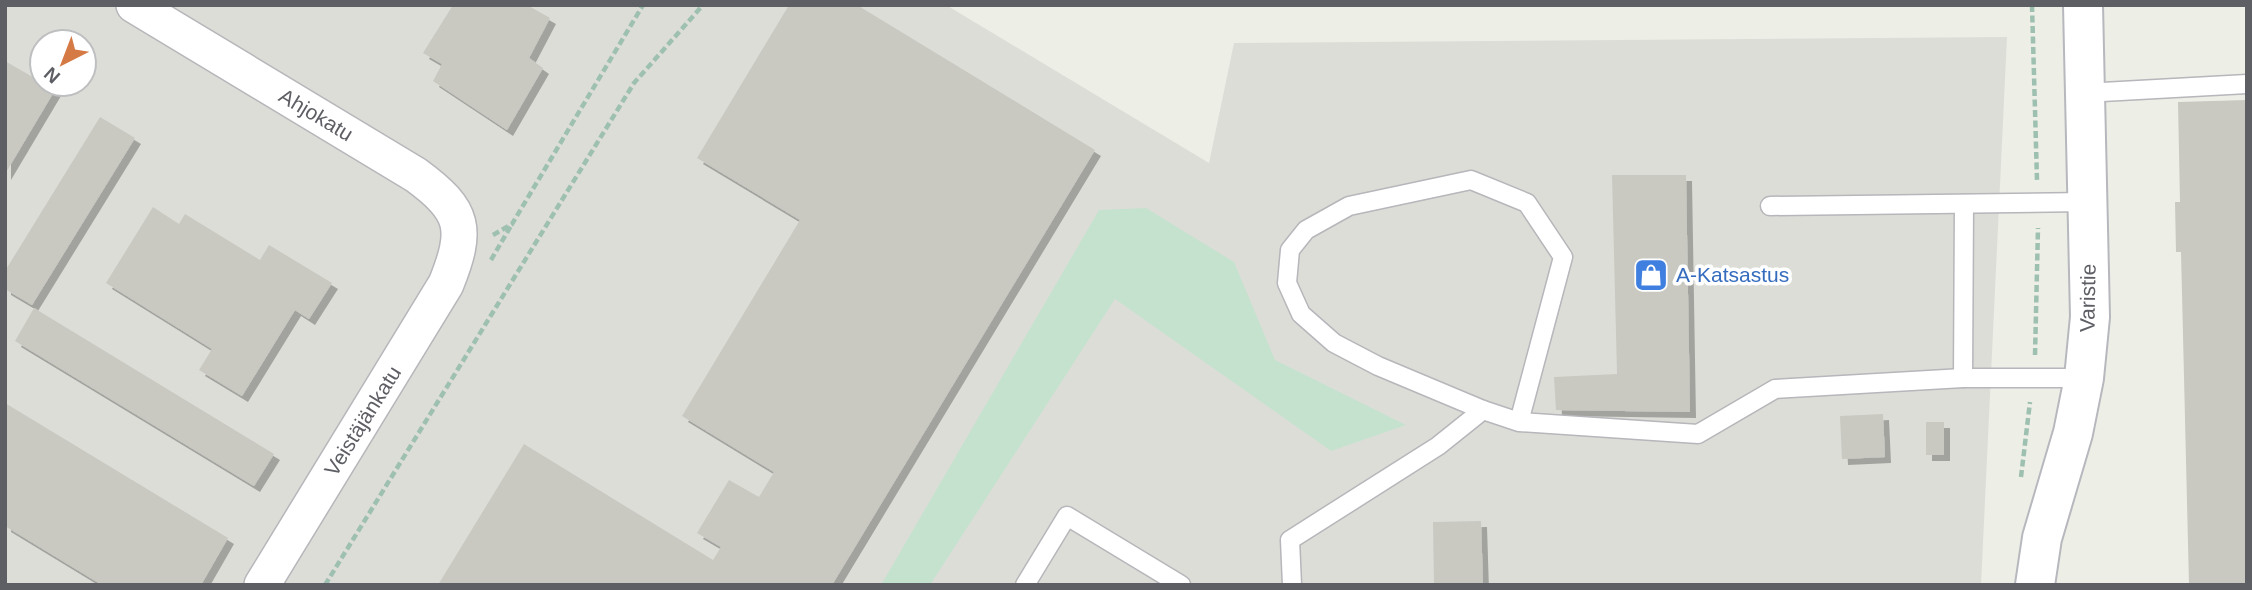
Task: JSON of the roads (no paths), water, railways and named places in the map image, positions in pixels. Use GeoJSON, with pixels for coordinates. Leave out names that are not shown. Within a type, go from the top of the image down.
{"type":"FeatureCollection","features":[{"type":"Feature","properties":{"kind":"street","name":"Ahjokatu"},"geometry":{"type":"LineString","coordinates":[[134,5],[437,190],[452,208],[461,231],[458,254]]}},
{"type":"Feature","properties":{"kind":"street","name":"Varistie"},"geometry":{"type":"LineString","coordinates":[[2035,585],[2042,538],[2073,433],[2084,378],[2090,317],[2083,5]]}},
{"type":"Feature","properties":{"kind":"street","name":"Veistäjänkatu"},"geometry":{"type":"LineString","coordinates":[[262,585],[446,285],[458,254]]}},
{"type":"Feature","properties":{"kind":"lane"},"geometry":{"type":"LineString","coordinates":[[2084,93],[2247,84]]}},
{"type":"Feature","properties":{"kind":"lane"},"geometry":{"type":"LineString","coordinates":[[1519,422],[1563,257],[1527,203],[1471,180],[1349,206],[1306,230],[1290,250],[1287,284],[1301,314],[1335,343],[1378,366],[1483,410],[1519,422],[1699,434],[1775,389],[1964,378],[2084,378]]}},
{"type":"Feature","properties":{"kind":"lane"},"geometry":{"type":"LineString","coordinates":[[1770,206],[2087,202]]}},
{"type":"Feature","properties":{"kind":"lane"},"geometry":{"type":"LineString","coordinates":[[1964,204],[1964,378]]}},
{"type":"Feature","properties":{"kind":"lane"},"geometry":{"type":"LineString","coordinates":[[1292,585],[1290,540],[1438,446],[1483,410]]}},
{"type":"Feature","properties":{"kind":"lane"},"geometry":{"type":"LineString","coordinates":[[1025,585],[1067,516],[1181,585]]}},
{"type":"Feature","properties":{"kind":"place","name":"A-Katsastus"},"geometry":{"type":"Point","coordinates":[1651,275]}}]}
